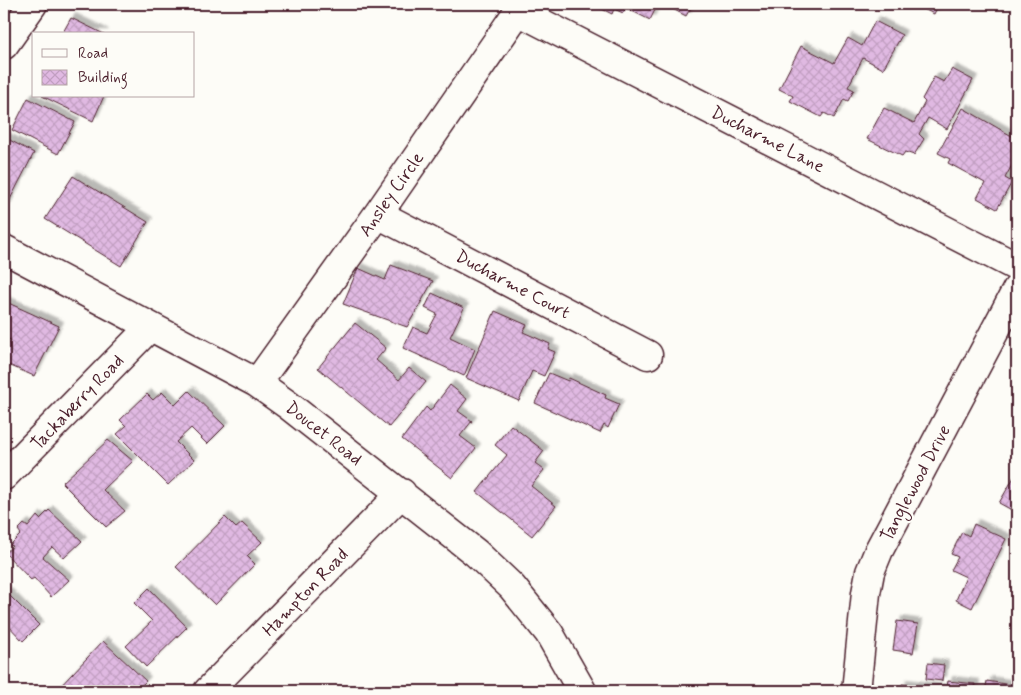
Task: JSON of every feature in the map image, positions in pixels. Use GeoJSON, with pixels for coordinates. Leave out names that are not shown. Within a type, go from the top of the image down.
{"type":"FeatureCollection","features":[{"type":"Feature","properties":{"kind":"street"},"geometry":{"type":"LineString","coordinates":[[4,45],[33,4]]}},
{"type":"Feature","properties":{"kind":"street","name":"Ansley Circle"},"geometry":{"type":"LineString","coordinates":[[257,383],[378,214],[520,7]]}},
{"type":"Feature","properties":{"kind":"street","name":"Ducharme Lane"},"geometry":{"type":"LineString","coordinates":[[520,7],[1017,267]]}},
{"type":"Feature","properties":{"kind":"street","name":"Ducharme Court"},"geometry":{"type":"LineString","coordinates":[[378,214],[648,355]]}},
{"type":"Feature","properties":{"kind":"street","name":"Doucet Road"},"geometry":{"type":"LineString","coordinates":[[4,249],[257,383],[288,405],[476,553],[512,587],[549,633],[582,691]]}},
{"type":"Feature","properties":{"kind":"street","name":"Tanglewood Drive"},"geometry":{"type":"LineString","coordinates":[[856,691],[866,593],[870,572],[879,550],[1017,289]]}},
{"type":"Feature","properties":{"kind":"street","name":"Tackaberry Road"},"geometry":{"type":"LineString","coordinates":[[4,476],[150,327]]}},
{"type":"Feature","properties":{"kind":"street","name":"Hampton Road"},"geometry":{"type":"LineString","coordinates":[[208,691],[402,494]]}},
{"type":"Feature","properties":{"kind":"building"},"geometry":{"type":"Polygon","coordinates":[[[592,4],[658,4],[650,20],[626,8],[623,13],[614,9],[612,14],[592,4]]]}},
{"type":"Feature","properties":{"kind":"building"},"geometry":{"type":"Polygon","coordinates":[[[663,4],[693,4],[686,16],[663,4]]]}},
{"type":"Feature","properties":{"kind":"building"},"geometry":{"type":"Polygon","coordinates":[[[913,4],[939,4],[934,14],[913,4]]]}},
{"type":"Feature","properties":{"kind":"building"},"geometry":{"type":"Polygon","coordinates":[[[71,18],[100,32],[63,32],[71,18]]]}},
{"type":"Feature","properties":{"kind":"building"},"geometry":{"type":"Polygon","coordinates":[[[875,21],[902,35],[883,69],[863,58],[848,87],[854,90],[848,101],[844,99],[834,118],[824,113],[821,117],[790,101],[793,96],[779,89],[801,46],[834,63],[848,38],[862,46],[875,21]]]}},
{"type":"Feature","properties":{"kind":"building"},"geometry":{"type":"Polygon","coordinates":[[[952,69],[973,80],[947,129],[928,118],[919,134],[924,139],[914,155],[905,152],[902,156],[867,139],[884,108],[914,123],[925,102],[922,99],[934,77],[944,82],[952,69]]]}},
{"type":"Feature","properties":{"kind":"building"},"geometry":{"type":"Polygon","coordinates":[[[28,98],[75,122],[58,154],[12,130],[28,98]]]}},
{"type":"Feature","properties":{"kind":"building"},"geometry":{"type":"Polygon","coordinates":[[[46,98],[103,98],[93,121],[46,98]]]}},
{"type":"Feature","properties":{"kind":"building"},"geometry":{"type":"Polygon","coordinates":[[[963,108],[1017,139],[1017,156],[1005,178],[1012,182],[997,209],[977,198],[985,183],[948,163],[950,159],[938,153],[963,108]]]}},
{"type":"Feature","properties":{"kind":"building"},"geometry":{"type":"Polygon","coordinates":[[[4,137],[34,153],[4,211],[4,137]]]}},
{"type":"Feature","properties":{"kind":"building"},"geometry":{"type":"Polygon","coordinates":[[[73,176],[148,222],[121,266],[45,219],[73,176]]]}},
{"type":"Feature","properties":{"kind":"building"},"geometry":{"type":"Polygon","coordinates":[[[391,265],[433,281],[407,327],[343,304],[358,268],[385,280],[391,265]]]}},
{"type":"Feature","properties":{"kind":"building"},"geometry":{"type":"Polygon","coordinates":[[[432,293],[464,308],[450,337],[475,349],[464,376],[403,348],[413,327],[427,333],[437,314],[425,308],[432,293]]]}},
{"type":"Feature","properties":{"kind":"building"},"geometry":{"type":"Polygon","coordinates":[[[4,301],[59,326],[34,376],[4,363],[4,352],[11,340],[4,338],[4,301]]]}},
{"type":"Feature","properties":{"kind":"building"},"geometry":{"type":"Polygon","coordinates":[[[495,311],[527,325],[523,332],[550,344],[548,349],[555,352],[544,376],[532,371],[519,401],[466,378],[495,311]]]}},
{"type":"Feature","properties":{"kind":"building"},"geometry":{"type":"Polygon","coordinates":[[[355,323],[386,348],[376,360],[399,380],[409,368],[426,382],[389,427],[318,368],[355,323]]]}},
{"type":"Feature","properties":{"kind":"building"},"geometry":{"type":"Polygon","coordinates":[[[549,373],[568,381],[569,378],[606,395],[605,398],[619,404],[608,428],[604,425],[600,433],[535,403],[549,373]]]}},
{"type":"Feature","properties":{"kind":"building"},"geometry":{"type":"Polygon","coordinates":[[[450,385],[467,399],[458,411],[472,421],[460,436],[476,448],[452,478],[402,439],[426,407],[430,411],[450,385]]]}},
{"type":"Feature","properties":{"kind":"building"},"geometry":{"type":"Polygon","coordinates":[[[189,391],[225,426],[207,444],[191,428],[176,442],[194,460],[168,485],[117,434],[126,426],[120,420],[147,394],[153,400],[162,392],[175,405],[189,391]]]}},
{"type":"Feature","properties":{"kind":"building"},"geometry":{"type":"Polygon","coordinates":[[[511,425],[544,451],[535,463],[544,470],[531,486],[556,506],[532,536],[477,492],[507,455],[495,445],[511,425]]]}},
{"type":"Feature","properties":{"kind":"building"},"geometry":{"type":"Polygon","coordinates":[[[108,440],[133,461],[103,490],[125,511],[106,527],[62,483],[108,440]]]}},
{"type":"Feature","properties":{"kind":"building"},"geometry":{"type":"Polygon","coordinates":[[[1017,472],[1017,513],[999,503],[1017,472]]]}},
{"type":"Feature","properties":{"kind":"building"},"geometry":{"type":"Polygon","coordinates":[[[49,510],[82,541],[64,558],[52,547],[43,557],[69,580],[51,597],[34,578],[31,580],[5,553],[13,546],[10,545],[21,534],[18,530],[24,524],[28,527],[37,516],[40,519],[49,510]]]}},
{"type":"Feature","properties":{"kind":"building"},"geometry":{"type":"Polygon","coordinates":[[[225,517],[236,528],[242,523],[262,542],[247,556],[255,564],[215,605],[176,567],[225,517]]]}},
{"type":"Feature","properties":{"kind":"building"},"geometry":{"type":"Polygon","coordinates":[[[974,524],[1006,539],[972,608],[956,600],[966,577],[951,570],[958,557],[951,554],[962,532],[969,536],[974,524]]]}},
{"type":"Feature","properties":{"kind":"building"},"geometry":{"type":"Polygon","coordinates":[[[149,588],[187,627],[146,667],[126,646],[152,621],[134,603],[149,588]]]}},
{"type":"Feature","properties":{"kind":"building"},"geometry":{"type":"Polygon","coordinates":[[[4,590],[39,625],[23,641],[4,621],[4,590]]]}},
{"type":"Feature","properties":{"kind":"building"},"geometry":{"type":"Polygon","coordinates":[[[897,621],[918,624],[913,653],[893,650],[897,621]]]}},
{"type":"Feature","properties":{"kind":"building"},"geometry":{"type":"Polygon","coordinates":[[[103,641],[146,681],[136,691],[56,691],[103,641]]]}},
{"type":"Feature","properties":{"kind":"building"},"geometry":{"type":"Polygon","coordinates":[[[928,663],[944,665],[942,681],[926,679],[928,663]]]}},
{"type":"Feature","properties":{"kind":"building"},"geometry":{"type":"Polygon","coordinates":[[[948,681],[975,684],[974,691],[946,691],[948,681]]]}},
{"type":"Feature","properties":{"kind":"building"},"geometry":{"type":"Polygon","coordinates":[[[987,681],[1017,686],[1017,691],[985,691],[987,681]]]}},
{"type":"Feature","properties":{"kind":"building"},"geometry":{"type":"Polygon","coordinates":[[[902,684],[942,689],[941,691],[901,691],[902,684]]]}}]}
